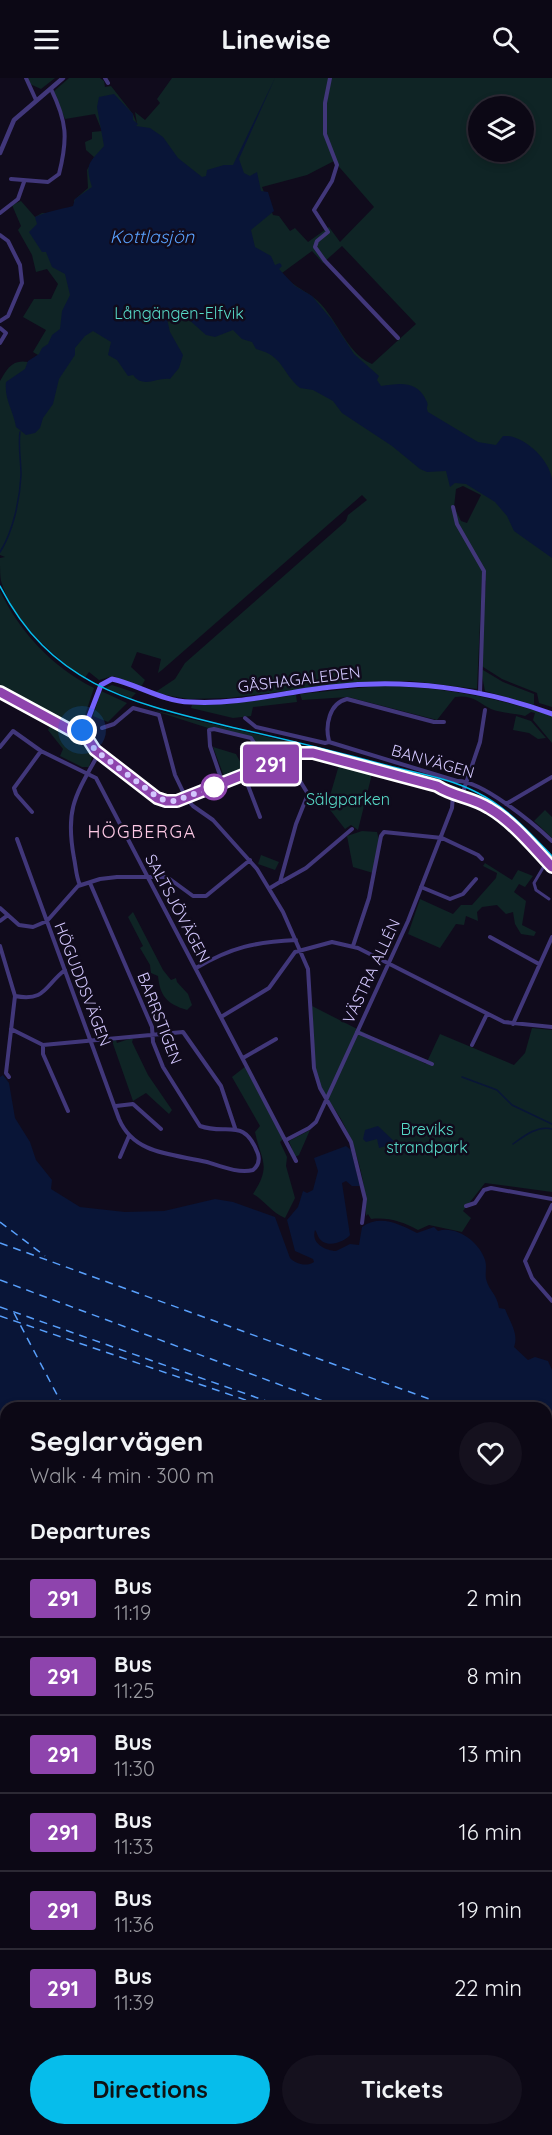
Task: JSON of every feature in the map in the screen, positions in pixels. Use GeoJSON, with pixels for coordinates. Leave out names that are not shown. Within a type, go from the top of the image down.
{"type":"FeatureCollection","features":[{"type":"Feature","properties":{"kind":"main road","name":"GÅSHAGALEDEN"},"geometry":{"type":"LineString","coordinates":[[82,730],[87,724],[100,687],[108,680],[160,697],[190,702],[250,699],[365,684],[410,684],[480,693],[552,714]]}},
{"type":"Feature","properties":{"kind":"main road"},"geometry":{"type":"LineString","coordinates":[[0,692],[72,731],[82,730]]}},
{"type":"Feature","properties":{"kind":"street"},"geometry":{"type":"LineString","coordinates":[[26,78],[36,100]]}},
{"type":"Feature","properties":{"kind":"street"},"geometry":{"type":"LineString","coordinates":[[0,153],[11,124],[63,78]]}},
{"type":"Feature","properties":{"kind":"street"},"geometry":{"type":"LineString","coordinates":[[105,78],[108,83]]}},
{"type":"Feature","properties":{"kind":"street"},"geometry":{"type":"LineString","coordinates":[[330,78],[325,103],[325,134],[337,165],[332,181],[314,210],[328,232],[316,241],[315,247],[332,269],[398,338]]}},
{"type":"Feature","properties":{"kind":"street"},"geometry":{"type":"LineString","coordinates":[[11,179],[24,182],[48,182],[59,174],[66,135],[63,116],[51,89]]}},
{"type":"Feature","properties":{"kind":"street"},"geometry":{"type":"LineString","coordinates":[[0,213],[18,199],[24,182]]}},
{"type":"Feature","properties":{"kind":"street"},"geometry":{"type":"LineString","coordinates":[[0,235],[8,242],[20,265],[22,283],[8,316],[0,321]]}},
{"type":"Feature","properties":{"kind":"street"},"geometry":{"type":"LineString","coordinates":[[0,328],[6,333],[0,343]]}},
{"type":"Feature","properties":{"kind":"street"},"geometry":{"type":"LineString","coordinates":[[453,507],[457,524],[484,571],[480,693]]}},
{"type":"Feature","properties":{"kind":"street"},"geometry":{"type":"LineString","coordinates":[[329,741],[331,711],[341,700],[347,699],[434,722],[444,722]]}},
{"type":"Feature","properties":{"kind":"street"},"geometry":{"type":"LineString","coordinates":[[102,728],[114,724],[133,708],[159,716],[175,776],[186,798],[213,820],[250,860],[270,888],[296,940],[310,980],[312,1058],[320,1088],[354,1152],[365,1199],[362,1223]]}},
{"type":"Feature","properties":{"kind":"street"},"geometry":{"type":"LineString","coordinates":[[462,795],[480,742],[484,710]]}},
{"type":"Feature","properties":{"kind":"street","name":"BANVÄGEN"},"geometry":{"type":"LineString","coordinates":[[245,718],[256,727],[321,742],[329,741],[457,781],[467,780],[506,804],[552,841]]}},
{"type":"Feature","properties":{"kind":"street"},"geometry":{"type":"LineString","coordinates":[[223,783],[210,746],[209,730],[214,729],[251,738],[261,753]]}},
{"type":"Feature","properties":{"kind":"street"},"geometry":{"type":"LineString","coordinates":[[82,730],[99,753],[160,799],[171,802],[302,752],[437,786],[453,795],[462,795],[498,814],[552,867]]}},
{"type":"Feature","properties":{"kind":"street"},"geometry":{"type":"LineString","coordinates":[[0,747],[11,731],[41,751],[89,773]]}},
{"type":"Feature","properties":{"kind":"street"},"geometry":{"type":"LineString","coordinates":[[32,812],[16,795],[14,788],[41,751]]}},
{"type":"Feature","properties":{"kind":"street"},"geometry":{"type":"LineString","coordinates":[[80,885],[69,835],[69,819],[73,804],[99,753]]}},
{"type":"Feature","properties":{"kind":"street"},"geometry":{"type":"LineString","coordinates":[[280,882],[296,824],[308,794],[286,758]]}},
{"type":"Feature","properties":{"kind":"street","name":"SALTSJÖVÄGEN"},"geometry":{"type":"LineString","coordinates":[[89,773],[96,778],[296,1161]]}},
{"type":"Feature","properties":{"kind":"street"},"geometry":{"type":"LineString","coordinates":[[244,775],[260,817]]}},
{"type":"Feature","properties":{"kind":"street"},"geometry":{"type":"LineString","coordinates":[[506,804],[552,777]]}},
{"type":"Feature","properties":{"kind":"street","name":"VÄSTRA ALLÉN"},"geometry":{"type":"LineString","coordinates":[[286,1140],[312,1126],[421,888],[452,808],[453,795]]}},
{"type":"Feature","properties":{"kind":"street"},"geometry":{"type":"LineString","coordinates":[[270,888],[306,868],[352,829]]}},
{"type":"Feature","properties":{"kind":"street"},"geometry":{"type":"LineString","coordinates":[[353,946],[369,898],[381,836],[384,832],[439,838],[478,855],[482,859]]}},
{"type":"Feature","properties":{"kind":"street","name":"HÖGUDDSVÄGEN"},"geometry":{"type":"LineString","coordinates":[[17,839],[122,1125],[129,1136]]}},
{"type":"Feature","properties":{"kind":"street"},"geometry":{"type":"LineString","coordinates":[[0,908],[23,927],[47,921],[80,885],[105,878],[168,877],[193,896],[206,896],[250,860]]}},
{"type":"Feature","properties":{"kind":"street"},"geometry":{"type":"LineString","coordinates":[[547,861],[534,883],[536,890],[549,899]]}},
{"type":"Feature","properties":{"kind":"street"},"geometry":{"type":"LineString","coordinates":[[421,888],[450,899],[463,894],[476,879]]}},
{"type":"Feature","properties":{"kind":"street","name":"BARRSTIGEN"},"geometry":{"type":"LineString","coordinates":[[90,883],[152,1027],[163,1067],[200,1126],[235,1128]]}},
{"type":"Feature","properties":{"kind":"street"},"geometry":{"type":"LineString","coordinates":[[0,921],[8,915]]}},
{"type":"Feature","properties":{"kind":"street"},"geometry":{"type":"LineString","coordinates":[[490,937],[539,964]]}},
{"type":"Feature","properties":{"kind":"street"},"geometry":{"type":"LineString","coordinates":[[513,1024],[552,937]]}},
{"type":"Feature","properties":{"kind":"street"},"geometry":{"type":"LineString","coordinates":[[196,968],[222,953],[245,945],[296,940]]}},
{"type":"Feature","properties":{"kind":"street"},"geometry":{"type":"LineString","coordinates":[[221,1017],[269,988],[295,952],[332,942],[353,946],[487,1014],[513,1024],[552,1027]]}},
{"type":"Feature","properties":{"kind":"street"},"geometry":{"type":"LineString","coordinates":[[0,946],[15,996],[6,1073],[9,1077]]}},
{"type":"Feature","properties":{"kind":"street"},"geometry":{"type":"LineString","coordinates":[[15,996],[32,998],[40,995],[65,970]]}},
{"type":"Feature","properties":{"kind":"street"},"geometry":{"type":"LineString","coordinates":[[472,1045],[487,1014]]}},
{"type":"Feature","properties":{"kind":"street"},"geometry":{"type":"LineString","coordinates":[[11,1029],[43,1045],[183,1032],[221,1086],[235,1128],[249,1137],[259,1156],[258,1165],[253,1170],[233,1169],[164,1155],[129,1136],[120,1157]]}},
{"type":"Feature","properties":{"kind":"street"},"geometry":{"type":"LineString","coordinates":[[357,1032],[432,1064]]}},
{"type":"Feature","properties":{"kind":"street"},"geometry":{"type":"LineString","coordinates":[[243,1058],[276,1039]]}},
{"type":"Feature","properties":{"kind":"street"},"geometry":{"type":"LineString","coordinates":[[43,1045],[43,1054],[68,1111]]}},
{"type":"Feature","properties":{"kind":"street"},"geometry":{"type":"LineString","coordinates":[[116,1106],[134,1104],[161,1129]]}},
{"type":"Feature","properties":{"kind":"street"},"geometry":{"type":"LineString","coordinates":[[466,1206],[475,1203],[484,1190],[491,1188],[552,1198]]}},
{"type":"Feature","properties":{"kind":"street"},"geometry":{"type":"LineString","coordinates":[[552,1205],[525,1261],[532,1278],[552,1301]]}},
{"type":"Feature","properties":{"kind":"green space"},"geometry":{"type":"Polygon","coordinates":[[[28,78],[55,78],[41,89],[30,84],[28,78]]]}},
{"type":"Feature","properties":{"kind":"green space","name":"Långängen-Elfvik"},"geometry":{"type":"Polygon","coordinates":[[[69,78],[100,78],[104,81],[105,87],[111,86],[133,114],[137,124],[135,112],[145,120],[160,103],[157,99],[172,78],[552,78],[552,707],[539,703],[537,693],[502,679],[480,665],[486,581],[482,577],[477,689],[411,681],[358,682],[229,698],[188,699],[154,693],[175,679],[185,663],[346,521],[348,515],[367,500],[362,495],[158,673],[161,659],[137,652],[131,667],[145,680],[141,687],[113,676],[99,680],[89,672],[84,679],[47,648],[24,624],[1,581],[0,558],[5,557],[0,555],[0,381],[14,364],[22,361],[28,362],[38,355],[33,352],[46,330],[23,317],[34,299],[51,299],[58,284],[47,269],[36,272],[32,255],[18,230],[21,226],[12,205],[21,201],[35,217],[42,213],[59,213],[74,206],[74,200],[88,188],[87,170],[94,157],[86,150],[85,142],[92,139],[92,132],[102,131],[95,114],[65,119],[53,92],[69,78]],[[334,161],[307,175],[262,187],[273,215],[279,216],[290,231],[295,228],[308,242],[329,227],[340,242],[374,207],[334,161]],[[342,246],[323,263],[312,251],[282,273],[321,305],[354,351],[372,364],[416,324],[342,246]],[[463,486],[456,489],[454,507],[461,521],[467,523],[481,495],[463,486]]]}},
{"type":"Feature","properties":{"kind":"green space"},"geometry":{"type":"Polygon","coordinates":[[[0,591],[17,620],[39,647],[64,670],[94,688],[82,724],[74,726],[67,724],[0,686],[0,591]]]}},
{"type":"Feature","properties":{"kind":"green space"},"geometry":{"type":"Polygon","coordinates":[[[481,671],[503,682],[534,694],[534,705],[485,691],[481,671]]]}},
{"type":"Feature","properties":{"kind":"green space"},"geometry":{"type":"Polygon","coordinates":[[[112,685],[136,693],[131,698],[105,688],[112,685]]]}},
{"type":"Feature","properties":{"kind":"green space"},"geometry":{"type":"Polygon","coordinates":[[[378,686],[444,690],[509,703],[552,716],[552,743],[533,720],[535,713],[531,712],[525,716],[499,711],[461,696],[455,697],[437,720],[348,697],[302,700],[300,694],[378,686]]]}},
{"type":"Feature","properties":{"kind":"green space"},"geometry":{"type":"Polygon","coordinates":[[[101,691],[127,703],[108,722],[93,716],[101,691]]]}},
{"type":"Feature","properties":{"kind":"green space"},"geometry":{"type":"Polygon","coordinates":[[[296,695],[297,702],[253,707],[251,716],[233,718],[191,708],[192,705],[229,704],[296,695]]]}},
{"type":"Feature","properties":{"kind":"green space"},"geometry":{"type":"Polygon","coordinates":[[[26,710],[61,729],[93,754],[89,767],[82,767],[60,756],[63,749],[48,730],[50,726],[26,710]]]}},
{"type":"Feature","properties":{"kind":"green space"},"geometry":{"type":"Polygon","coordinates":[[[152,710],[306,746],[289,750],[269,761],[267,757],[283,749],[282,745],[261,748],[252,737],[208,728],[152,710]]]}},
{"type":"Feature","properties":{"kind":"green space"},"geometry":{"type":"Polygon","coordinates":[[[516,716],[531,721],[546,738],[538,739],[529,733],[513,730],[516,716]]]}},
{"type":"Feature","properties":{"kind":"green space"},"geometry":{"type":"Polygon","coordinates":[[[213,747],[236,754],[245,771],[225,779],[213,747]]]}},
{"type":"Feature","properties":{"kind":"green space"},"geometry":{"type":"Polygon","coordinates":[[[328,752],[462,788],[453,792],[328,754],[328,752]]]}},
{"type":"Feature","properties":{"kind":"green space","name":"Sälgparken"},"geometry":{"type":"Polygon","coordinates":[[[339,765],[372,774],[358,830],[351,825],[345,829],[327,806],[339,765]]]}},
{"type":"Feature","properties":{"kind":"green space"},"geometry":{"type":"Polygon","coordinates":[[[471,792],[503,810],[520,829],[489,803],[471,797],[471,792]]]}},
{"type":"Feature","properties":{"kind":"green space"},"geometry":{"type":"Polygon","coordinates":[[[545,810],[552,817],[552,838],[534,821],[545,810]]]}},
{"type":"Feature","properties":{"kind":"green space"},"geometry":{"type":"Polygon","coordinates":[[[362,831],[377,832],[379,840],[373,873],[353,867],[347,836],[362,831]]]}},
{"type":"Feature","properties":{"kind":"green space"},"geometry":{"type":"Polygon","coordinates":[[[261,855],[279,862],[275,870],[258,864],[261,855]]]}},
{"type":"Feature","properties":{"kind":"green space"},"geometry":{"type":"Polygon","coordinates":[[[485,863],[512,880],[518,870],[533,876],[525,887],[519,884],[514,892],[526,901],[522,925],[536,932],[534,936],[521,934],[515,924],[513,912],[506,914],[497,905],[482,907],[477,912],[478,921],[466,916],[464,925],[456,924],[440,948],[408,934],[420,899],[453,914],[461,905],[472,905],[496,878],[497,873],[483,866],[485,863]]]}},
{"type":"Feature","properties":{"kind":"green space"},"geometry":{"type":"Polygon","coordinates":[[[133,912],[163,970],[171,980],[176,978],[188,994],[192,1005],[187,1010],[174,1005],[166,998],[158,976],[151,973],[150,965],[140,948],[143,946],[128,917],[133,912]]]}},
{"type":"Feature","properties":{"kind":"green space","name":"Breviks strandpark"},"geometry":{"type":"Polygon","coordinates":[[[312,1006],[426,1064],[440,1034],[514,1065],[525,1053],[532,1028],[552,1030],[552,1192],[485,1183],[463,1211],[471,1218],[462,1232],[429,1225],[418,1230],[396,1221],[371,1219],[368,1214],[366,1216],[362,1178],[352,1142],[341,1119],[323,1092],[318,1078],[313,1047],[312,1006]]]}},
{"type":"Feature","properties":{"kind":"green space"},"geometry":{"type":"Polygon","coordinates":[[[133,1039],[132,1042],[148,1075],[172,1110],[169,1114],[146,1093],[133,1101],[112,1041],[116,1040],[117,1043],[133,1039]]]}},
{"type":"Feature","properties":{"kind":"green space"},"geometry":{"type":"Polygon","coordinates":[[[246,1066],[283,1139],[280,1142],[287,1157],[286,1166],[295,1198],[285,1218],[253,1194],[264,1169],[255,1132],[260,1126],[232,1077],[246,1066]]]}},
{"type":"Feature","properties":{"kind":"green space"},"geometry":{"type":"Polygon","coordinates":[[[310,1130],[299,1155],[295,1157],[289,1141],[310,1130]]]}},
{"type":"Feature","properties":{"kind":"water","name":"Kottlasjön"},"geometry":{"type":"Polygon","coordinates":[[[275,78],[239,159],[244,173],[250,176],[257,172],[261,191],[268,192],[274,211],[251,230],[255,247],[271,256],[275,265],[280,263],[282,266],[279,269],[295,286],[312,296],[332,320],[354,354],[379,376],[377,380],[381,386],[406,384],[412,386],[422,393],[428,405],[428,412],[478,442],[496,445],[503,436],[511,436],[534,449],[546,464],[552,479],[552,558],[514,531],[507,516],[495,502],[466,484],[455,483],[450,487],[446,471],[427,472],[420,469],[392,446],[342,413],[333,401],[313,390],[300,388],[277,360],[256,349],[252,342],[242,339],[233,330],[215,337],[206,335],[177,309],[171,309],[166,314],[170,332],[183,355],[179,368],[170,379],[146,382],[133,375],[128,376],[117,360],[108,355],[111,342],[93,331],[85,336],[75,348],[75,355],[59,379],[53,404],[43,418],[40,428],[35,433],[26,435],[16,427],[7,399],[6,382],[25,369],[28,361],[39,354],[52,335],[60,329],[62,311],[70,295],[65,274],[52,267],[46,252],[42,252],[29,232],[37,224],[35,217],[73,206],[75,199],[92,187],[89,165],[104,146],[97,107],[99,97],[114,94],[133,114],[133,120],[138,124],[136,126],[150,128],[163,137],[178,158],[202,177],[206,176],[207,170],[233,165],[275,78]]]}},
{"type":"Feature","properties":{"kind":"water"},"geometry":{"type":"Polygon","coordinates":[[[3,1075],[9,1083],[15,1118],[30,1142],[36,1160],[52,1180],[51,1189],[80,1207],[125,1212],[164,1211],[215,1199],[233,1202],[275,1217],[290,1258],[304,1265],[314,1262],[313,1259],[295,1251],[287,1220],[298,1207],[303,1191],[307,1193],[313,1190],[318,1171],[314,1158],[346,1146],[351,1150],[360,1186],[352,1186],[346,1181],[342,1183],[350,1235],[340,1242],[331,1244],[322,1241],[315,1230],[314,1235],[317,1242],[327,1249],[336,1251],[350,1244],[359,1245],[362,1227],[376,1221],[390,1222],[417,1233],[434,1227],[438,1231],[453,1231],[467,1237],[478,1247],[485,1260],[487,1283],[497,1299],[499,1308],[505,1309],[513,1328],[514,1347],[528,1360],[535,1357],[548,1361],[552,1370],[552,1402],[0,1402],[0,1077],[3,1075]]]}},
{"type":"Feature","properties":{"kind":"water"},"geometry":{"type":"Polygon","coordinates":[[[378,1126],[396,1143],[379,1148],[377,1139],[366,1142],[363,1139],[365,1130],[378,1126]]]}},
{"type":"Feature","properties":{"kind":"waterway"},"geometry":{"type":"LineString","coordinates":[[0,552],[12,525],[19,494],[20,432]]}},
{"type":"Feature","properties":{"kind":"waterway"},"geometry":{"type":"LineString","coordinates":[[462,1077],[497,1090],[512,1105],[552,1124]]}},
{"type":"Feature","properties":{"kind":"waterway"},"geometry":{"type":"LineString","coordinates":[[513,1144],[536,1130],[552,1129]]}},
{"type":"Feature","properties":{"kind":"ferry route"},"geometry":{"type":"LineString","coordinates":[[0,1222],[45,1256]]}},
{"type":"Feature","properties":{"kind":"ferry route"},"geometry":{"type":"LineString","coordinates":[[0,1243],[437,1402]]}},
{"type":"Feature","properties":{"kind":"ferry route"},"geometry":{"type":"LineString","coordinates":[[0,1280],[326,1402]]}},
{"type":"Feature","properties":{"kind":"ferry route"},"geometry":{"type":"LineString","coordinates":[[0,1307],[269,1402]]}},
{"type":"Feature","properties":{"kind":"ferry route"},"geometry":{"type":"LineString","coordinates":[[14,1313],[61,1402]]}},
{"type":"Feature","properties":{"kind":"ferry route"},"geometry":{"type":"LineString","coordinates":[[0,1316],[251,1402]]}},
{"type":"Feature","properties":{"kind":"tram line"},"geometry":{"type":"LineString","coordinates":[[0,586],[21,620],[44,647],[70,669],[99,686],[130,699],[198,719],[456,784],[498,805],[552,856]]}},
{"type":"Feature","properties":{"kind":"bus line","name":"291"},"geometry":{"type":"LineString","coordinates":[[0,692],[72,731],[82,730],[88,743],[95,750],[157,798],[163,800],[177,801],[298,753],[313,753],[437,786],[451,795],[462,795],[480,802],[505,820],[552,867]]}},
{"type":"Feature","properties":{"kind":"district","name":"HÖGBERGA"},"geometry":{"type":"Point","coordinates":[142,831]}},
{"type":"Feature","properties":{"kind":"route"},"geometry":{"type":"LineString","coordinates":[[82,730],[88,743],[95,750],[160,799],[174,801],[214,787]]}}]}
